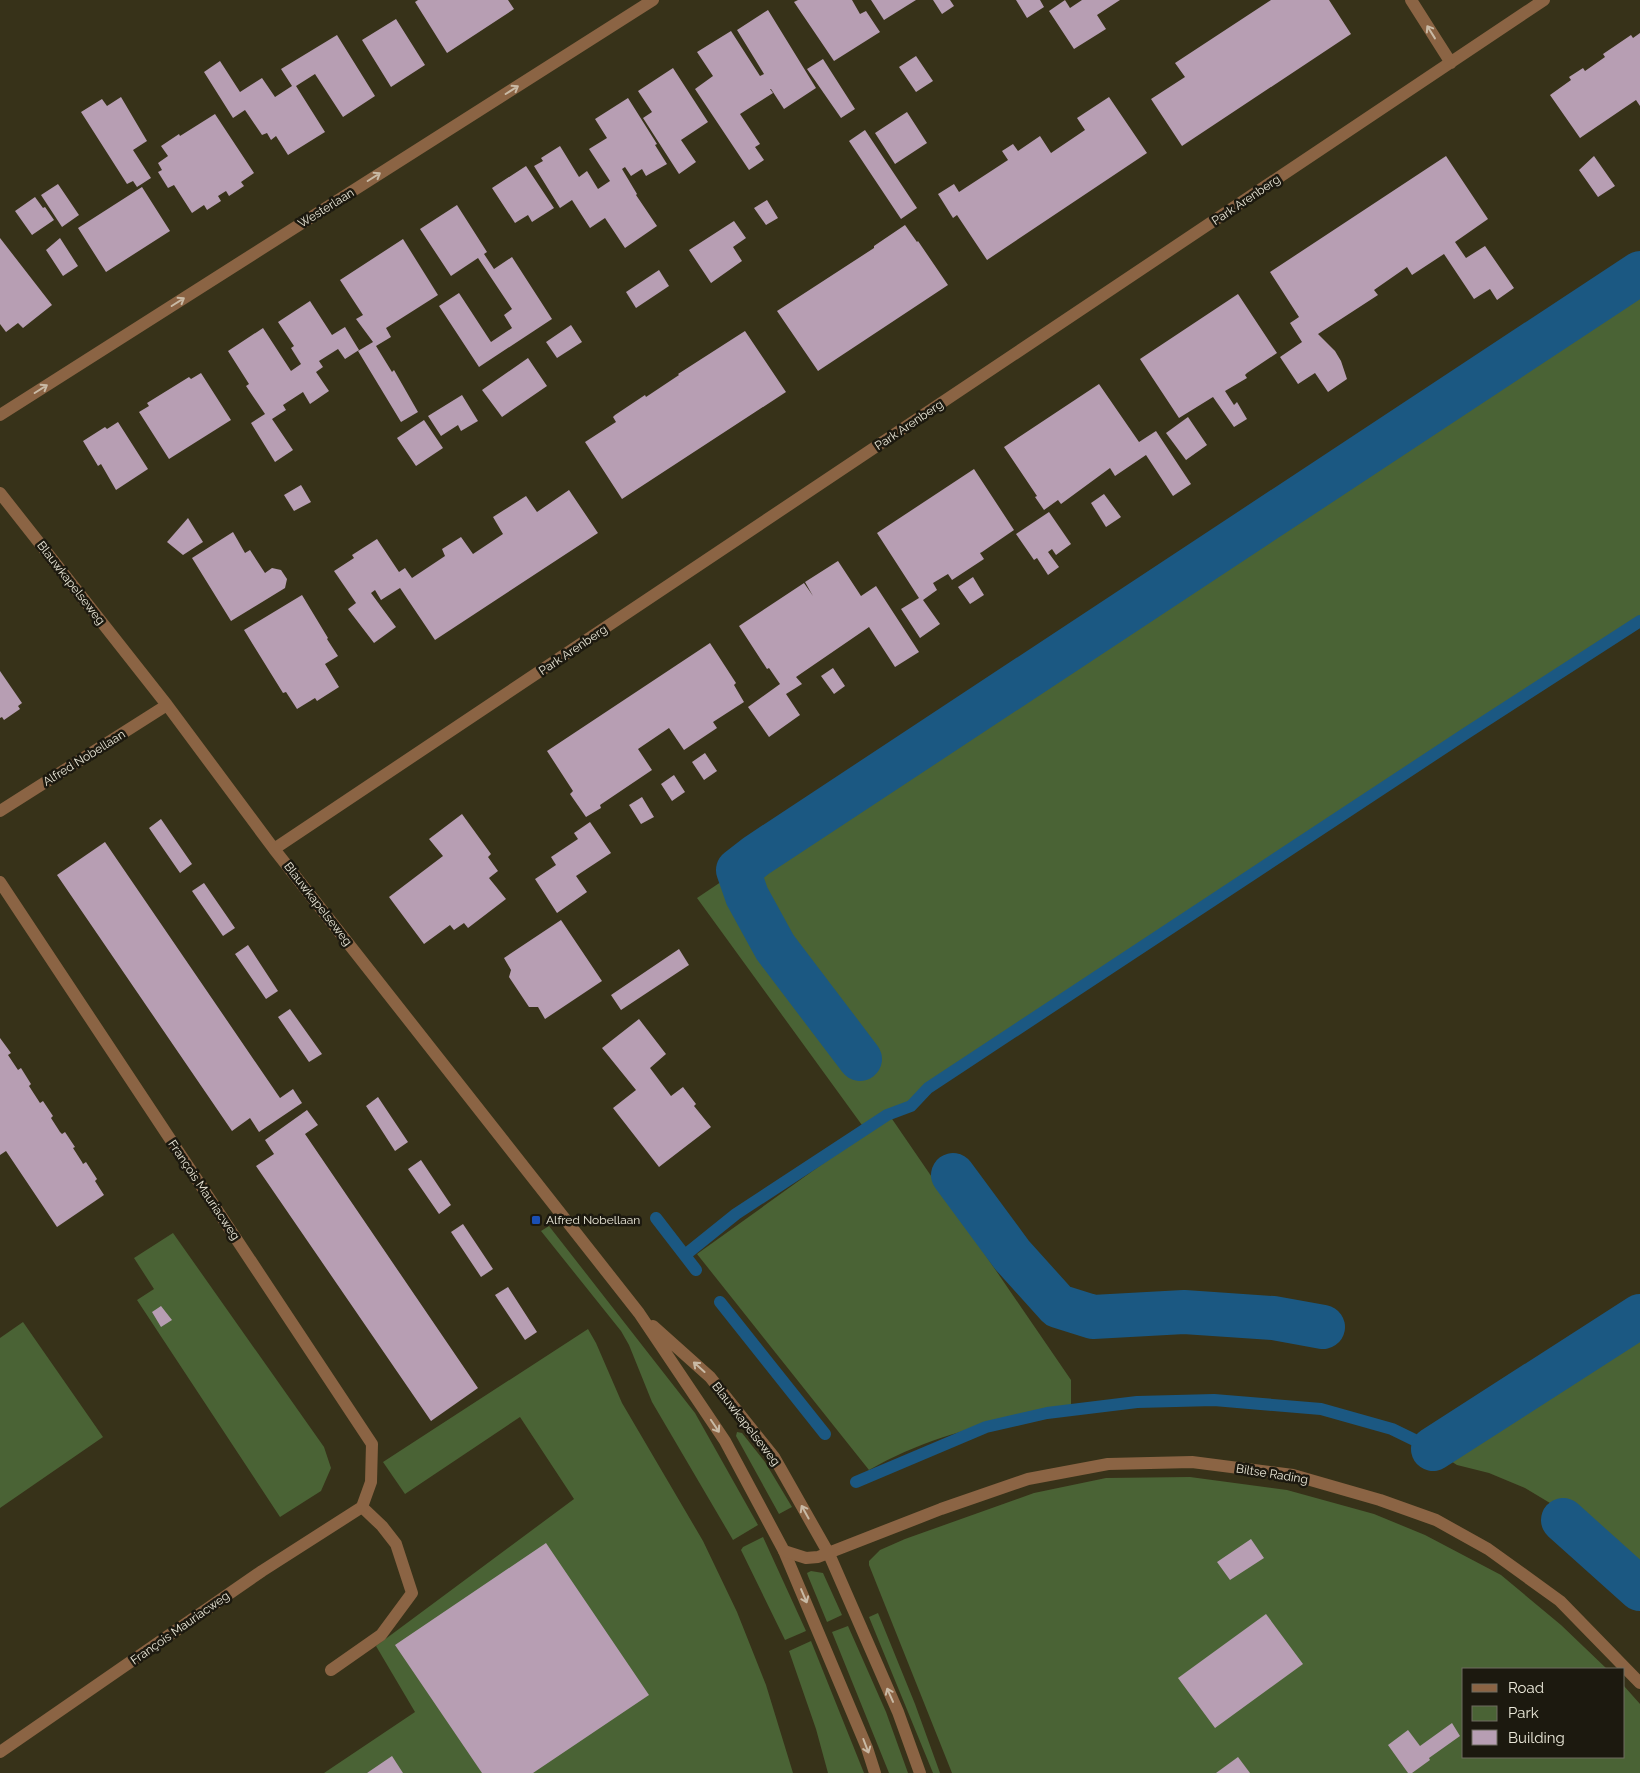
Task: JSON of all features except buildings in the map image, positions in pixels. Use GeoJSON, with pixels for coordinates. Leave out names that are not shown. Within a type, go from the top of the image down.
{"type":"FeatureCollection","features":[{"type":"Feature","properties":{"kind":"street","name":"Westerlaan"},"geometry":{"type":"LineString","coordinates":[[0,415],[653,0]]}},
{"type":"Feature","properties":{"kind":"street"},"geometry":{"type":"LineString","coordinates":[[1411,0],[1451,63]]}},
{"type":"Feature","properties":{"kind":"street","name":"Park Arenberg"},"geometry":{"type":"LineString","coordinates":[[274,849],[1544,0]]}},
{"type":"Feature","properties":{"kind":"street","name":"Blauwkapelseweg"},"geometry":{"type":"LineString","coordinates":[[0,493],[167,705],[274,849],[639,1313],[725,1441],[784,1551],[863,1739],[875,1773]]}},
{"type":"Feature","properties":{"kind":"street","name":"Alfred Nobellaan"},"geometry":{"type":"LineString","coordinates":[[0,811],[167,705]]}},
{"type":"Feature","properties":{"kind":"street","name":"François Mauriacweg"},"geometry":{"type":"LineString","coordinates":[[0,882],[372,1444],[371,1482],[362,1507],[262,1571],[0,1752]]}},
{"type":"Feature","properties":{"kind":"street","name":"Blauwkapelseweg"},"geometry":{"type":"LineString","coordinates":[[639,1313],[710,1377],[774,1457],[829,1554],[898,1712],[920,1773]]}},
{"type":"Feature","properties":{"kind":"street","name":"Biltse Rading"},"geometry":{"type":"LineString","coordinates":[[829,1554],[941,1509],[1028,1480],[1108,1464],[1192,1462],[1293,1475],[1380,1500],[1436,1520],[1488,1549],[1560,1601],[1640,1683]]}},
{"type":"Feature","properties":{"kind":"street"},"geometry":{"type":"LineString","coordinates":[[331,1670],[381,1635],[412,1593],[396,1544],[382,1526],[362,1507]]}},
{"type":"Feature","properties":{"kind":"street"},"geometry":{"type":"LineString","coordinates":[[784,1551],[806,1558],[829,1554]]}},
{"type":"Feature","properties":{"kind":"green space"},"geometry":{"type":"Polygon","coordinates":[[[1640,265],[1640,617],[1008,1034],[890,1116],[1071,1380],[1071,1407],[967,1430],[917,1447],[869,1470],[697,1254],[867,1132],[697,898],[1640,265]]]}},
{"type":"Feature","properties":{"kind":"green space"},"geometry":{"type":"Polygon","coordinates":[[[549,1226],[695,1413],[758,1525],[733,1540],[652,1402],[629,1345],[621,1331],[541,1231],[549,1226]]]}},
{"type":"Feature","properties":{"kind":"green space"},"geometry":{"type":"Polygon","coordinates":[[[173,1233],[324,1447],[331,1468],[321,1491],[280,1517],[137,1300],[154,1289],[134,1258],[173,1233]]]}},
{"type":"Feature","properties":{"kind":"green space"},"geometry":{"type":"Polygon","coordinates":[[[1640,1319],[1640,1586],[1595,1535],[1555,1506],[1525,1488],[1489,1473],[1457,1465],[1438,1453],[1640,1319]]]}},
{"type":"Feature","properties":{"kind":"green space"},"geometry":{"type":"Polygon","coordinates":[[[23,1322],[103,1437],[0,1508],[0,1338],[23,1322]]]}},
{"type":"Feature","properties":{"kind":"green space"},"geometry":{"type":"Polygon","coordinates":[[[588,1329],[622,1403],[703,1541],[737,1612],[766,1685],[793,1773],[324,1773],[415,1712],[376,1646],[574,1499],[520,1417],[405,1494],[383,1462],[588,1329]]]}},
{"type":"Feature","properties":{"kind":"green space"},"geometry":{"type":"Polygon","coordinates":[[[737,1432],[742,1433],[765,1462],[792,1507],[779,1514],[736,1436],[737,1432]]]}},
{"type":"Feature","properties":{"kind":"green space"},"geometry":{"type":"Polygon","coordinates":[[[1190,1477],[1287,1490],[1374,1514],[1425,1535],[1501,1575],[1561,1625],[1606,1668],[1462,1668],[1462,1758],[1625,1758],[1625,1687],[1640,1704],[1640,1773],[952,1773],[869,1561],[880,1550],[905,1539],[1034,1493],[1106,1478],[1190,1477]]]}},
{"type":"Feature","properties":{"kind":"green space"},"geometry":{"type":"Polygon","coordinates":[[[763,1537],[806,1631],[785,1640],[741,1550],[743,1547],[763,1537]]]}},
{"type":"Feature","properties":{"kind":"green space"},"geometry":{"type":"Polygon","coordinates":[[[811,1571],[823,1573],[842,1615],[827,1622],[807,1573],[811,1571]]]}},
{"type":"Feature","properties":{"kind":"green space"},"geometry":{"type":"Polygon","coordinates":[[[878,1613],[915,1704],[940,1773],[933,1773],[869,1617],[878,1613]]]}},
{"type":"Feature","properties":{"kind":"green space"},"geometry":{"type":"Polygon","coordinates":[[[848,1626],[886,1712],[908,1773],[889,1773],[832,1632],[848,1626]]]}},
{"type":"Feature","properties":{"kind":"green space"},"geometry":{"type":"Polygon","coordinates":[[[811,1641],[864,1773],[828,1773],[816,1729],[789,1651],[811,1641]]]}},
{"type":"Feature","properties":{"kind":"waterway"},"geometry":{"type":"LineString","coordinates":[[860,1059],[775,947],[747,896],[738,870],[756,856],[1640,273]]}},
{"type":"Feature","properties":{"kind":"waterway"},"geometry":{"type":"LineString","coordinates":[[685,1255],[736,1214],[887,1115],[911,1106],[928,1088],[1640,621]]}},
{"type":"Feature","properties":{"kind":"waterway"},"geometry":{"type":"LineString","coordinates":[[953,1175],[1012,1255],[1058,1306],[1093,1317],[1184,1312],[1273,1318],[1323,1327]]}},
{"type":"Feature","properties":{"kind":"waterway"},"geometry":{"type":"LineString","coordinates":[[656,1218],[696,1270]]}},
{"type":"Feature","properties":{"kind":"waterway"},"geometry":{"type":"LineString","coordinates":[[720,1302],[825,1434]]}},
{"type":"Feature","properties":{"kind":"waterway"},"geometry":{"type":"LineString","coordinates":[[1433,1449],[1640,1316]]}},
{"type":"Feature","properties":{"kind":"waterway"},"geometry":{"type":"LineString","coordinates":[[856,1482],[986,1427],[1047,1413],[1137,1402],[1214,1400],[1321,1409],[1392,1429],[1433,1449]]}},
{"type":"Feature","properties":{"kind":"waterway"},"geometry":{"type":"LineString","coordinates":[[1563,1520],[1640,1589]]}},
{"type":"Feature","properties":{"kind":"place","name":"Alfred Nobellaan"},"geometry":{"type":"Point","coordinates":[536,1220]}}]}
